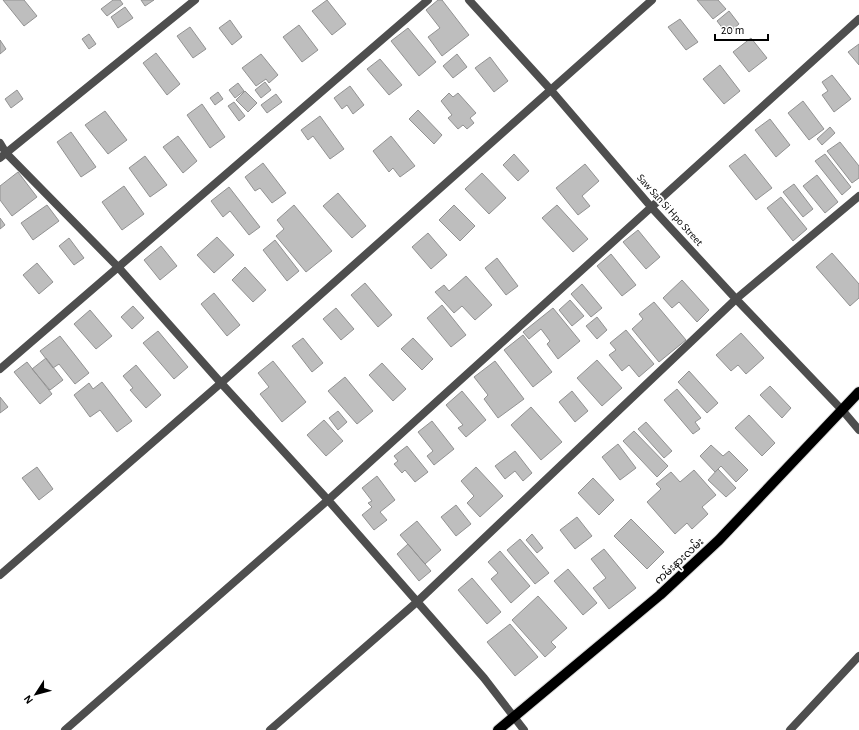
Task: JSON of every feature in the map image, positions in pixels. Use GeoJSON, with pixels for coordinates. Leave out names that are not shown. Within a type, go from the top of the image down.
{"type":"FeatureCollection","features":[{"type":"Feature","properties":{"kind":"main road","name":"ကမ်းနားလမ်း"},"geometry":{"type":"LineString","coordinates":[[498,730],[660,595],[719,540],[843,411],[859,392]]}},
{"type":"Feature","properties":{"kind":"street"},"geometry":{"type":"LineString","coordinates":[[3,155],[195,0]]}},
{"type":"Feature","properties":{"kind":"street"},"geometry":{"type":"LineString","coordinates":[[0,369],[428,0]]}},
{"type":"Feature","properties":{"kind":"street","name":"Saw San Si Hpo Street"},"geometry":{"type":"LineString","coordinates":[[469,0],[550,89],[652,208],[843,411],[859,430]]}},
{"type":"Feature","properties":{"kind":"street"},"geometry":{"type":"LineString","coordinates":[[0,575],[221,383],[550,89],[652,0]]}},
{"type":"Feature","properties":{"kind":"street"},"geometry":{"type":"LineString","coordinates":[[66,730],[328,500],[859,19]]}},
{"type":"Feature","properties":{"kind":"street"},"geometry":{"type":"LineString","coordinates":[[0,142],[3,155],[118,267],[328,500],[418,601],[524,730]]}},
{"type":"Feature","properties":{"kind":"street"},"geometry":{"type":"LineString","coordinates":[[270,730],[418,601],[736,299],[859,196]]}},
{"type":"Feature","properties":{"kind":"street"},"geometry":{"type":"LineString","coordinates":[[790,730],[859,656]]}},
{"type":"Feature","properties":{"kind":"building"},"geometry":{"type":"Polygon","coordinates":[[[3,0],[24,0],[37,16],[24,26],[3,0]]]}},
{"type":"Feature","properties":{"kind":"building"},"geometry":{"type":"Polygon","coordinates":[[[113,0],[120,0],[123,4],[107,16],[101,9],[113,0]]]}},
{"type":"Feature","properties":{"kind":"building"},"geometry":{"type":"Polygon","coordinates":[[[141,0],[154,0],[145,6],[141,0]]]}},
{"type":"Feature","properties":{"kind":"building"},"geometry":{"type":"Polygon","coordinates":[[[327,0],[346,24],[332,35],[312,11],[327,0]]]}},
{"type":"Feature","properties":{"kind":"building"},"geometry":{"type":"Polygon","coordinates":[[[438,0],[442,0],[469,35],[442,56],[428,37],[440,28],[426,10],[438,0]]]}},
{"type":"Feature","properties":{"kind":"building"},"geometry":{"type":"Polygon","coordinates":[[[697,0],[718,0],[726,9],[713,19],[697,0]]]}},
{"type":"Feature","properties":{"kind":"building"},"geometry":{"type":"Polygon","coordinates":[[[125,7],[133,18],[118,28],[111,17],[125,7]]]}},
{"type":"Feature","properties":{"kind":"building"},"geometry":{"type":"Polygon","coordinates":[[[729,11],[739,24],[727,34],[717,21],[729,11]]]}},
{"type":"Feature","properties":{"kind":"building"},"geometry":{"type":"Polygon","coordinates":[[[680,19],[698,42],[686,50],[668,27],[680,19]]]}},
{"type":"Feature","properties":{"kind":"building"},"geometry":{"type":"Polygon","coordinates":[[[230,20],[242,37],[232,45],[219,28],[230,20]]]}},
{"type":"Feature","properties":{"kind":"building"},"geometry":{"type":"Polygon","coordinates":[[[299,25],[318,50],[302,62],[283,37],[299,25]]]}},
{"type":"Feature","properties":{"kind":"building"},"geometry":{"type":"Polygon","coordinates":[[[190,27],[206,49],[193,58],[177,36],[190,27]]]}},
{"type":"Feature","properties":{"kind":"building"},"geometry":{"type":"Polygon","coordinates":[[[408,28],[436,62],[419,76],[391,41],[408,28]]]}},
{"type":"Feature","properties":{"kind":"building"},"geometry":{"type":"Polygon","coordinates":[[[89,34],[96,44],[89,49],[82,39],[89,34]]]}},
{"type":"Feature","properties":{"kind":"building"},"geometry":{"type":"Polygon","coordinates":[[[751,38],[767,58],[749,72],[733,52],[751,38]]]}},
{"type":"Feature","properties":{"kind":"building"},"geometry":{"type":"Polygon","coordinates":[[[0,40],[6,49],[0,54],[0,40]]]}},
{"type":"Feature","properties":{"kind":"building"},"geometry":{"type":"Polygon","coordinates":[[[859,44],[859,65],[848,52],[859,44]]]}},
{"type":"Feature","properties":{"kind":"building"},"geometry":{"type":"Polygon","coordinates":[[[156,53],[180,84],[167,95],[143,63],[156,53]]]}},
{"type":"Feature","properties":{"kind":"building"},"geometry":{"type":"Polygon","coordinates":[[[261,54],[278,75],[269,83],[266,79],[256,86],[242,68],[261,54]]]}},
{"type":"Feature","properties":{"kind":"building"},"geometry":{"type":"Polygon","coordinates":[[[457,54],[467,67],[453,78],[443,66],[457,54]]]}},
{"type":"Feature","properties":{"kind":"building"},"geometry":{"type":"Polygon","coordinates":[[[490,57],[508,81],[494,92],[475,68],[490,57]]]}},
{"type":"Feature","properties":{"kind":"building"},"geometry":{"type":"Polygon","coordinates":[[[380,59],[402,85],[389,95],[367,69],[380,59]]]}},
{"type":"Feature","properties":{"kind":"building"},"geometry":{"type":"Polygon","coordinates":[[[720,65],[740,91],[724,104],[703,79],[720,65]]]}},
{"type":"Feature","properties":{"kind":"building"},"geometry":{"type":"Polygon","coordinates":[[[832,75],[851,99],[834,112],[822,95],[828,91],[822,82],[832,75]]]}},
{"type":"Feature","properties":{"kind":"building"},"geometry":{"type":"Polygon","coordinates":[[[265,82],[271,90],[261,98],[255,90],[265,82]]]}},
{"type":"Feature","properties":{"kind":"building"},"geometry":{"type":"Polygon","coordinates":[[[238,83],[244,91],[235,98],[229,90],[238,83]]]}},
{"type":"Feature","properties":{"kind":"building"},"geometry":{"type":"Polygon","coordinates":[[[350,86],[364,105],[353,114],[347,105],[342,109],[334,98],[350,86]]]}},
{"type":"Feature","properties":{"kind":"building"},"geometry":{"type":"Polygon","coordinates":[[[17,90],[23,99],[11,108],[5,99],[17,90]]]}},
{"type":"Feature","properties":{"kind":"building"},"geometry":{"type":"Polygon","coordinates":[[[245,91],[257,103],[248,112],[236,100],[245,91]]]}},
{"type":"Feature","properties":{"kind":"building"},"geometry":{"type":"Polygon","coordinates":[[[218,92],[223,99],[215,105],[210,98],[218,92]]]}},
{"type":"Feature","properties":{"kind":"building"},"geometry":{"type":"Polygon","coordinates":[[[449,93],[453,97],[458,93],[476,113],[470,118],[474,123],[467,129],[463,125],[458,129],[448,118],[452,115],[441,101],[449,93]]]}},
{"type":"Feature","properties":{"kind":"building"},"geometry":{"type":"Polygon","coordinates":[[[276,94],[282,102],[267,113],[261,105],[276,94]]]}},
{"type":"Feature","properties":{"kind":"building"},"geometry":{"type":"Polygon","coordinates":[[[803,101],[824,129],[809,140],[788,113],[803,101]]]}},
{"type":"Feature","properties":{"kind":"building"},"geometry":{"type":"Polygon","coordinates":[[[234,102],[245,116],[239,121],[228,106],[234,102]]]}},
{"type":"Feature","properties":{"kind":"building"},"geometry":{"type":"Polygon","coordinates":[[[202,104],[225,137],[210,148],[187,115],[202,104]]]}},
{"type":"Feature","properties":{"kind":"building"},"geometry":{"type":"Polygon","coordinates":[[[418,110],[442,135],[434,144],[409,119],[418,110]]]}},
{"type":"Feature","properties":{"kind":"building"},"geometry":{"type":"Polygon","coordinates":[[[105,111],[127,140],[108,154],[85,125],[105,111]]]}},
{"type":"Feature","properties":{"kind":"building"},"geometry":{"type":"Polygon","coordinates":[[[320,116],[344,149],[330,159],[313,136],[308,140],[301,130],[320,116]]]}},
{"type":"Feature","properties":{"kind":"building"},"geometry":{"type":"Polygon","coordinates":[[[770,119],[790,145],[776,157],[755,130],[770,119]]]}},
{"type":"Feature","properties":{"kind":"building"},"geometry":{"type":"Polygon","coordinates":[[[830,127],[835,133],[822,145],[817,139],[830,127]]]}},
{"type":"Feature","properties":{"kind":"building"},"geometry":{"type":"Polygon","coordinates":[[[71,132],[96,167],[81,177],[57,142],[71,132]]]}},
{"type":"Feature","properties":{"kind":"building"},"geometry":{"type":"Polygon","coordinates":[[[178,136],[197,161],[183,173],[163,147],[178,136]]]}},
{"type":"Feature","properties":{"kind":"building"},"geometry":{"type":"Polygon","coordinates":[[[391,136],[415,166],[400,177],[393,168],[389,172],[373,151],[391,136]]]}},
{"type":"Feature","properties":{"kind":"building"},"geometry":{"type":"Polygon","coordinates":[[[840,142],[859,166],[859,178],[852,183],[827,151],[840,142]]]}},
{"type":"Feature","properties":{"kind":"building"},"geometry":{"type":"Polygon","coordinates":[[[514,154],[529,171],[518,181],[503,165],[514,154]]]}},
{"type":"Feature","properties":{"kind":"building"},"geometry":{"type":"Polygon","coordinates":[[[745,154],[772,188],[756,200],[729,166],[745,154]]]}},
{"type":"Feature","properties":{"kind":"building"},"geometry":{"type":"Polygon","coordinates":[[[825,154],[851,187],[842,195],[815,161],[825,154]]]}},
{"type":"Feature","properties":{"kind":"building"},"geometry":{"type":"Polygon","coordinates":[[[145,156],[167,185],[150,197],[129,168],[145,156]]]}},
{"type":"Feature","properties":{"kind":"building"},"geometry":{"type":"Polygon","coordinates":[[[263,163],[286,193],[272,203],[260,188],[255,191],[245,177],[263,163]]]}},
{"type":"Feature","properties":{"kind":"building"},"geometry":{"type":"Polygon","coordinates":[[[585,164],[599,181],[582,196],[590,206],[578,215],[556,188],[585,164]]]}},
{"type":"Feature","properties":{"kind":"building"},"geometry":{"type":"Polygon","coordinates":[[[18,172],[37,197],[12,216],[0,200],[0,186],[18,172]]]}},
{"type":"Feature","properties":{"kind":"building"},"geometry":{"type":"Polygon","coordinates":[[[482,173],[506,198],[489,214],[465,189],[482,173]]]}},
{"type":"Feature","properties":{"kind":"building"},"geometry":{"type":"Polygon","coordinates":[[[817,175],[838,202],[825,213],[803,186],[817,175]]]}},
{"type":"Feature","properties":{"kind":"building"},"geometry":{"type":"Polygon","coordinates":[[[794,184],[813,209],[803,217],[783,192],[794,184]]]}},
{"type":"Feature","properties":{"kind":"building"},"geometry":{"type":"Polygon","coordinates":[[[124,186],[144,214],[122,230],[102,202],[124,186]]]}},
{"type":"Feature","properties":{"kind":"building"},"geometry":{"type":"Polygon","coordinates":[[[229,187],[260,227],[249,235],[230,211],[223,217],[211,201],[229,187]]]}},
{"type":"Feature","properties":{"kind":"building"},"geometry":{"type":"Polygon","coordinates":[[[338,193],[366,226],[352,238],[323,206],[338,193]]]}},
{"type":"Feature","properties":{"kind":"building"},"geometry":{"type":"Polygon","coordinates":[[[781,197],[807,229],[793,241],[767,208],[781,197]]]}},
{"type":"Feature","properties":{"kind":"building"},"geometry":{"type":"Polygon","coordinates":[[[47,205],[59,221],[33,240],[21,223],[47,205]]]}},
{"type":"Feature","properties":{"kind":"building"},"geometry":{"type":"Polygon","coordinates":[[[294,205],[332,251],[306,272],[276,236],[284,229],[277,220],[294,205]]]}},
{"type":"Feature","properties":{"kind":"building"},"geometry":{"type":"Polygon","coordinates":[[[454,205],[475,226],[460,241],[439,220],[454,205]]]}},
{"type":"Feature","properties":{"kind":"building"},"geometry":{"type":"Polygon","coordinates":[[[557,205],[588,239],[573,252],[542,218],[557,205]]]}},
{"type":"Feature","properties":{"kind":"building"},"geometry":{"type":"Polygon","coordinates":[[[0,218],[5,225],[0,229],[0,218]]]}},
{"type":"Feature","properties":{"kind":"building"},"geometry":{"type":"Polygon","coordinates":[[[638,230],[660,257],[646,269],[623,242],[638,230]]]}},
{"type":"Feature","properties":{"kind":"building"},"geometry":{"type":"Polygon","coordinates":[[[428,233],[447,255],[431,269],[412,247],[428,233]]]}},
{"type":"Feature","properties":{"kind":"building"},"geometry":{"type":"Polygon","coordinates":[[[217,237],[234,255],[214,273],[197,255],[217,237]]]}},
{"type":"Feature","properties":{"kind":"building"},"geometry":{"type":"Polygon","coordinates":[[[69,238],[84,258],[74,265],[59,246],[69,238]]]}},
{"type":"Feature","properties":{"kind":"building"},"geometry":{"type":"Polygon","coordinates":[[[275,240],[299,271],[287,281],[263,250],[275,240]]]}},
{"type":"Feature","properties":{"kind":"building"},"geometry":{"type":"Polygon","coordinates":[[[161,246],[177,266],[160,280],[144,260],[161,246]]]}},
{"type":"Feature","properties":{"kind":"building"},"geometry":{"type":"Polygon","coordinates":[[[832,253],[859,284],[859,298],[850,306],[816,267],[832,253]]]}},
{"type":"Feature","properties":{"kind":"building"},"geometry":{"type":"Polygon","coordinates":[[[611,254],[636,285],[622,296],[597,266],[611,254]]]}},
{"type":"Feature","properties":{"kind":"building"},"geometry":{"type":"Polygon","coordinates":[[[497,258],[518,286],[506,295],[485,268],[497,258]]]}},
{"type":"Feature","properties":{"kind":"building"},"geometry":{"type":"Polygon","coordinates":[[[37,263],[53,282],[39,294],[23,275],[37,263]]]}},
{"type":"Feature","properties":{"kind":"building"},"geometry":{"type":"Polygon","coordinates":[[[245,267],[266,290],[253,302],[232,280],[245,267]]]}},
{"type":"Feature","properties":{"kind":"building"},"geometry":{"type":"Polygon","coordinates":[[[466,276],[492,305],[475,320],[462,306],[454,313],[435,292],[444,285],[449,291],[466,276]]]}},
{"type":"Feature","properties":{"kind":"building"},"geometry":{"type":"Polygon","coordinates":[[[682,280],[709,310],[697,322],[679,302],[672,308],[663,298],[682,280]]]}},
{"type":"Feature","properties":{"kind":"building"},"geometry":{"type":"Polygon","coordinates":[[[365,283],[392,315],[378,327],[351,295],[365,283]]]}},
{"type":"Feature","properties":{"kind":"building"},"geometry":{"type":"Polygon","coordinates":[[[582,284],[602,308],[591,317],[571,294],[582,284]]]}},
{"type":"Feature","properties":{"kind":"building"},"geometry":{"type":"Polygon","coordinates":[[[214,293],[240,325],[227,336],[201,304],[214,293]]]}},
{"type":"Feature","properties":{"kind":"building"},"geometry":{"type":"Polygon","coordinates":[[[570,300],[584,316],[572,326],[559,310],[570,300]]]}},
{"type":"Feature","properties":{"kind":"building"},"geometry":{"type":"Polygon","coordinates":[[[654,302],[686,340],[659,362],[632,329],[643,319],[639,314],[654,302]]]}},
{"type":"Feature","properties":{"kind":"building"},"geometry":{"type":"Polygon","coordinates":[[[442,305],[466,335],[451,347],[427,318],[442,305]]]}},
{"type":"Feature","properties":{"kind":"building"},"geometry":{"type":"Polygon","coordinates":[[[133,306],[144,318],[132,329],[121,317],[133,306]]]}},
{"type":"Feature","properties":{"kind":"building"},"geometry":{"type":"Polygon","coordinates":[[[336,308],[354,329],[341,340],[323,319],[336,308]]]}},
{"type":"Feature","properties":{"kind":"building"},"geometry":{"type":"Polygon","coordinates":[[[553,308],[580,341],[558,359],[547,344],[550,341],[541,329],[529,339],[523,332],[553,308]]]}},
{"type":"Feature","properties":{"kind":"building"},"geometry":{"type":"Polygon","coordinates":[[[90,310],[112,336],[96,349],[74,324],[90,310]]]}},
{"type":"Feature","properties":{"kind":"building"},"geometry":{"type":"Polygon","coordinates":[[[597,317],[607,330],[597,339],[586,326],[597,317]]]}},
{"type":"Feature","properties":{"kind":"building"},"geometry":{"type":"Polygon","coordinates":[[[626,330],[654,364],[639,377],[629,365],[622,371],[609,355],[616,350],[610,343],[626,330]]]}},
{"type":"Feature","properties":{"kind":"building"},"geometry":{"type":"Polygon","coordinates":[[[158,331],[188,367],[174,379],[143,343],[158,331]]]}},
{"type":"Feature","properties":{"kind":"building"},"geometry":{"type":"Polygon","coordinates":[[[741,333],[764,358],[746,374],[738,365],[731,371],[716,355],[741,333]]]}},
{"type":"Feature","properties":{"kind":"building"},"geometry":{"type":"Polygon","coordinates":[[[523,335],[552,372],[533,387],[504,350],[523,335]]]}},
{"type":"Feature","properties":{"kind":"building"},"geometry":{"type":"Polygon","coordinates":[[[60,336],[89,373],[75,384],[59,364],[53,368],[40,351],[60,336]]]}},
{"type":"Feature","properties":{"kind":"building"},"geometry":{"type":"Polygon","coordinates":[[[303,338],[323,363],[312,372],[292,346],[303,338]]]}},
{"type":"Feature","properties":{"kind":"building"},"geometry":{"type":"Polygon","coordinates":[[[413,338],[433,359],[422,370],[401,349],[413,338]]]}},
{"type":"Feature","properties":{"kind":"building"},"geometry":{"type":"Polygon","coordinates":[[[46,358],[63,380],[50,390],[32,369],[46,358]]]}},
{"type":"Feature","properties":{"kind":"building"},"geometry":{"type":"Polygon","coordinates":[[[597,360],[622,388],[602,406],[577,378],[597,360]]]}},
{"type":"Feature","properties":{"kind":"building"},"geometry":{"type":"Polygon","coordinates":[[[273,361],[306,402],[282,422],[260,394],[269,387],[258,373],[273,361]]]}},
{"type":"Feature","properties":{"kind":"building"},"geometry":{"type":"Polygon","coordinates":[[[495,361],[524,399],[498,418],[484,399],[488,395],[474,377],[495,361]]]}},
{"type":"Feature","properties":{"kind":"building"},"geometry":{"type":"Polygon","coordinates":[[[27,362],[52,394],[40,404],[14,372],[27,362]]]}},
{"type":"Feature","properties":{"kind":"building"},"geometry":{"type":"Polygon","coordinates":[[[382,363],[406,389],[393,401],[369,375],[382,363]]]}},
{"type":"Feature","properties":{"kind":"building"},"geometry":{"type":"Polygon","coordinates":[[[136,365],[161,395],[146,408],[130,390],[133,388],[123,376],[136,365]]]}},
{"type":"Feature","properties":{"kind":"building"},"geometry":{"type":"Polygon","coordinates":[[[689,371],[718,403],[707,413],[678,382],[689,371]]]}},
{"type":"Feature","properties":{"kind":"building"},"geometry":{"type":"Polygon","coordinates":[[[345,377],[373,411],[357,424],[328,391],[345,377]]]}},
{"type":"Feature","properties":{"kind":"building"},"geometry":{"type":"Polygon","coordinates":[[[102,382],[132,421],[117,432],[100,410],[90,417],[74,395],[89,383],[93,389],[102,382]]]}},
{"type":"Feature","properties":{"kind":"building"},"geometry":{"type":"Polygon","coordinates":[[[770,386],[791,408],[782,418],[760,395],[770,386]]]}},
{"type":"Feature","properties":{"kind":"building"},"geometry":{"type":"Polygon","coordinates":[[[677,389],[701,418],[695,422],[700,429],[693,434],[664,400],[677,389]]]}},
{"type":"Feature","properties":{"kind":"building"},"geometry":{"type":"Polygon","coordinates":[[[462,391],[486,420],[466,437],[458,428],[463,425],[446,405],[462,391]]]}},
{"type":"Feature","properties":{"kind":"building"},"geometry":{"type":"Polygon","coordinates":[[[572,391],[588,411],[575,422],[559,402],[572,391]]]}},
{"type":"Feature","properties":{"kind":"building"},"geometry":{"type":"Polygon","coordinates":[[[0,397],[8,407],[0,413],[0,397]]]}},
{"type":"Feature","properties":{"kind":"building"},"geometry":{"type":"Polygon","coordinates":[[[531,407],[562,442],[541,460],[511,425],[531,407]]]}},
{"type":"Feature","properties":{"kind":"building"},"geometry":{"type":"Polygon","coordinates":[[[338,411],[347,422],[338,430],[329,418],[338,411]]]}},
{"type":"Feature","properties":{"kind":"building"},"geometry":{"type":"Polygon","coordinates":[[[749,415],[775,443],[762,456],[735,428],[749,415]]]}},
{"type":"Feature","properties":{"kind":"building"},"geometry":{"type":"Polygon","coordinates":[[[324,420],[343,441],[326,456],[307,435],[324,420]]]}},
{"type":"Feature","properties":{"kind":"building"},"geometry":{"type":"Polygon","coordinates":[[[432,421],[454,449],[434,465],[427,456],[433,451],[418,432],[432,421]]]}},
{"type":"Feature","properties":{"kind":"building"},"geometry":{"type":"Polygon","coordinates":[[[646,422],[672,451],[664,458],[638,429],[646,422]]]}},
{"type":"Feature","properties":{"kind":"building"},"geometry":{"type":"Polygon","coordinates":[[[634,431],[668,466],[657,477],[623,441],[634,431]]]}},
{"type":"Feature","properties":{"kind":"building"},"geometry":{"type":"Polygon","coordinates":[[[618,444],[636,468],[620,480],[602,457],[618,444]]]}},
{"type":"Feature","properties":{"kind":"building"},"geometry":{"type":"Polygon","coordinates":[[[711,445],[723,456],[729,451],[748,470],[736,482],[721,466],[715,472],[700,456],[711,445]]]}},
{"type":"Feature","properties":{"kind":"building"},"geometry":{"type":"Polygon","coordinates":[[[407,446],[428,472],[415,482],[405,470],[402,473],[394,464],[398,461],[394,456],[407,446]]]}},
{"type":"Feature","properties":{"kind":"building"},"geometry":{"type":"Polygon","coordinates":[[[515,451],[532,473],[523,481],[515,471],[505,479],[495,466],[515,451]]]}},
{"type":"Feature","properties":{"kind":"building"},"geometry":{"type":"Polygon","coordinates":[[[37,467],[53,489],[39,500],[22,478],[37,467]]]}},
{"type":"Feature","properties":{"kind":"building"},"geometry":{"type":"Polygon","coordinates":[[[476,467],[503,496],[480,517],[467,503],[474,496],[461,481],[476,467]]]}},
{"type":"Feature","properties":{"kind":"building"},"geometry":{"type":"Polygon","coordinates":[[[718,469],[736,488],[726,497],[708,480],[718,469]]]}},
{"type":"Feature","properties":{"kind":"building"},"geometry":{"type":"Polygon","coordinates":[[[694,470],[716,495],[702,507],[708,514],[692,529],[687,523],[675,534],[647,502],[661,489],[656,484],[671,472],[680,482],[694,470]]]}},
{"type":"Feature","properties":{"kind":"building"},"geometry":{"type":"Polygon","coordinates":[[[377,476],[395,500],[380,512],[387,520],[374,530],[362,515],[372,507],[368,503],[372,501],[362,488],[377,476]]]}},
{"type":"Feature","properties":{"kind":"building"},"geometry":{"type":"Polygon","coordinates":[[[593,478],[614,500],[599,515],[578,493],[593,478]]]}},
{"type":"Feature","properties":{"kind":"building"},"geometry":{"type":"Polygon","coordinates":[[[456,505],[471,524],[456,536],[441,517],[456,505]]]}},
{"type":"Feature","properties":{"kind":"building"},"geometry":{"type":"Polygon","coordinates":[[[577,517],[592,536],[575,549],[560,530],[577,517]]]}},
{"type":"Feature","properties":{"kind":"building"},"geometry":{"type":"Polygon","coordinates":[[[631,519],[664,552],[647,569],[614,536],[631,519]]]}},
{"type":"Feature","properties":{"kind":"building"},"geometry":{"type":"Polygon","coordinates":[[[417,521],[441,550],[425,564],[400,535],[417,521]]]}},
{"type":"Feature","properties":{"kind":"building"},"geometry":{"type":"Polygon","coordinates":[[[532,534],[543,548],[537,553],[526,540],[532,534]]]}},
{"type":"Feature","properties":{"kind":"building"},"geometry":{"type":"Polygon","coordinates":[[[520,539],[549,573],[535,584],[507,550],[520,539]]]}},
{"type":"Feature","properties":{"kind":"building"},"geometry":{"type":"Polygon","coordinates":[[[408,544],[431,571],[419,581],[397,554],[408,544]]]}},
{"type":"Feature","properties":{"kind":"building"},"geometry":{"type":"Polygon","coordinates":[[[604,549],[636,588],[609,609],[593,588],[606,578],[591,559],[604,549]]]}},
{"type":"Feature","properties":{"kind":"building"},"geometry":{"type":"Polygon","coordinates":[[[500,551],[530,586],[511,603],[491,579],[498,573],[488,562],[500,551]]]}},
{"type":"Feature","properties":{"kind":"building"},"geometry":{"type":"Polygon","coordinates":[[[568,569],[597,603],[583,615],[554,581],[568,569]]]}},
{"type":"Feature","properties":{"kind":"building"},"geometry":{"type":"Polygon","coordinates":[[[472,578],[501,612],[487,624],[458,590],[472,578]]]}},
{"type":"Feature","properties":{"kind":"building"},"geometry":{"type":"Polygon","coordinates":[[[538,596],[567,628],[551,642],[556,647],[545,657],[512,620],[538,596]]]}},
{"type":"Feature","properties":{"kind":"building"},"geometry":{"type":"Polygon","coordinates":[[[510,624],[538,657],[515,676],[487,642],[510,624]]]}}]}
